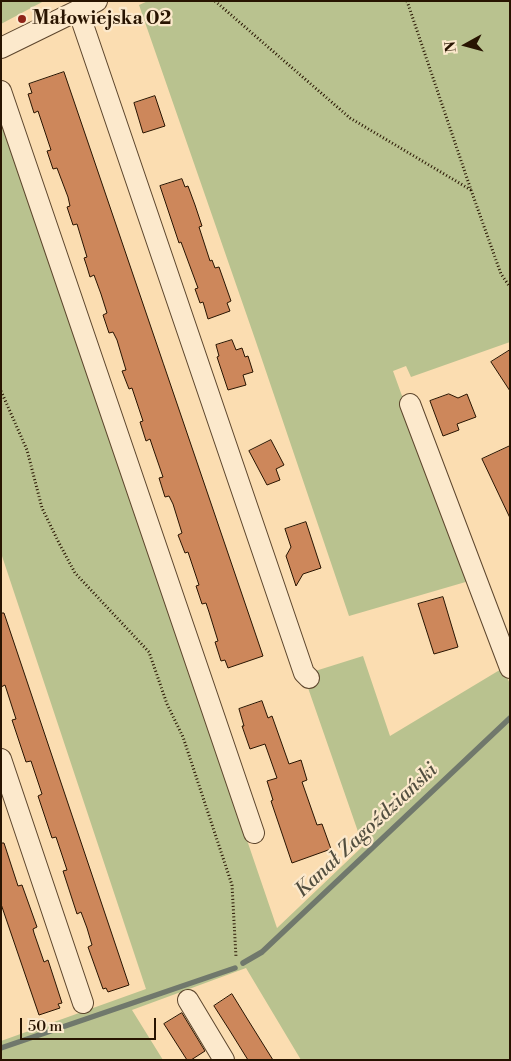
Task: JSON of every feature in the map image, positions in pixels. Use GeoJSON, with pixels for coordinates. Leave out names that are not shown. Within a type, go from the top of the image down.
{"type":"FeatureCollection","features":[{"type":"Feature","properties":{"kind":"street"},"geometry":{"type":"LineString","coordinates":[[1,48],[97,1]]}},
{"type":"Feature","properties":{"kind":"street"},"geometry":{"type":"LineString","coordinates":[[78,10],[304,673],[310,678]]}},
{"type":"Feature","properties":{"kind":"street"},"geometry":{"type":"LineString","coordinates":[[1,91],[254,833]]}},
{"type":"Feature","properties":{"kind":"street"},"geometry":{"type":"LineString","coordinates":[[410,404],[510,668]]}},
{"type":"Feature","properties":{"kind":"street"},"geometry":{"type":"LineString","coordinates":[[1,759],[83,1003]]}},
{"type":"Feature","properties":{"kind":"street"},"geometry":{"type":"LineString","coordinates":[[188,1000],[224,1060]]}},
{"type":"Feature","properties":{"kind":"path"},"geometry":{"type":"LineString","coordinates":[[215,1],[350,118],[471,190]]}},
{"type":"Feature","properties":{"kind":"path"},"geometry":{"type":"LineString","coordinates":[[407,1],[471,190],[502,274],[510,286]]}},
{"type":"Feature","properties":{"kind":"path"},"geometry":{"type":"LineString","coordinates":[[1,390],[27,450],[42,508],[58,543],[75,573],[149,652],[168,704],[183,736],[232,885],[236,957]]}},
{"type":"Feature","properties":{"kind":"green space"},"geometry":{"type":"Polygon","coordinates":[[[1,1],[44,1],[1,24],[1,1]]]}},
{"type":"Feature","properties":{"kind":"green space"},"geometry":{"type":"Polygon","coordinates":[[[148,1],[510,1],[510,342],[411,377],[406,366],[393,371],[469,581],[349,616],[139,5],[148,1]]]}},
{"type":"Feature","properties":{"kind":"green space"},"geometry":{"type":"Polygon","coordinates":[[[1,120],[277,928],[363,846],[307,685],[312,672],[363,656],[390,736],[503,668],[510,684],[510,1060],[301,1060],[246,968],[132,1010],[163,1060],[1,1060],[1,1041],[146,989],[1,553],[1,120]]]}},
{"type":"Feature","properties":{"kind":"building"},"geometry":{"type":"Polygon","coordinates":[[[64,72],[263,656],[228,668],[225,660],[221,661],[215,642],[218,641],[206,603],[202,604],[196,586],[199,585],[188,552],[185,553],[178,535],[182,533],[173,504],[169,496],[165,497],[159,478],[163,477],[150,439],[146,441],[140,422],[143,421],[132,388],[129,389],[122,371],[126,370],[117,340],[113,332],[109,333],[103,315],[107,313],[101,294],[94,275],[90,277],[84,258],[87,257],[77,224],[73,225],[67,207],[70,206],[68,197],[57,168],[53,169],[47,151],[51,150],[38,111],[34,113],[28,94],[32,93],[29,84],[64,72]]]}},
{"type":"Feature","properties":{"kind":"building"},"geometry":{"type":"Polygon","coordinates":[[[155,96],[165,126],[143,133],[134,103],[155,96]]]}},
{"type":"Feature","properties":{"kind":"building"},"geometry":{"type":"Polygon","coordinates":[[[182,179],[185,187],[188,186],[195,205],[202,226],[199,227],[210,261],[212,260],[215,268],[219,267],[231,301],[227,303],[230,311],[208,319],[203,302],[200,303],[195,289],[198,288],[181,242],[179,243],[160,186],[182,179]]]}},
{"type":"Feature","properties":{"kind":"building"},"geometry":{"type":"Polygon","coordinates":[[[232,340],[236,350],[242,348],[245,357],[248,356],[253,372],[243,375],[246,385],[228,390],[217,357],[219,356],[216,345],[232,340]]]}},
{"type":"Feature","properties":{"kind":"building"},"geometry":{"type":"Polygon","coordinates":[[[510,350],[510,391],[491,362],[510,350]]]}},
{"type":"Feature","properties":{"kind":"building"},"geometry":{"type":"Polygon","coordinates":[[[449,394],[458,398],[467,394],[476,417],[457,424],[459,430],[443,436],[430,401],[449,394]]]}},
{"type":"Feature","properties":{"kind":"building"},"geometry":{"type":"Polygon","coordinates":[[[271,440],[284,465],[276,469],[280,480],[267,485],[249,451],[271,440]]]}},
{"type":"Feature","properties":{"kind":"building"},"geometry":{"type":"Polygon","coordinates":[[[510,446],[510,518],[482,459],[510,446]]]}},
{"type":"Feature","properties":{"kind":"building"},"geometry":{"type":"Polygon","coordinates":[[[306,522],[321,568],[303,574],[296,586],[286,556],[291,547],[285,529],[306,522]]]}},
{"type":"Feature","properties":{"kind":"building"},"geometry":{"type":"Polygon","coordinates":[[[443,597],[458,647],[434,654],[418,604],[443,597]]]}},
{"type":"Feature","properties":{"kind":"building"},"geometry":{"type":"Polygon","coordinates":[[[1,613],[4,613],[129,985],[108,992],[106,988],[103,989],[88,947],[92,945],[87,928],[81,912],[77,914],[63,871],[67,870],[56,837],[52,838],[38,796],[42,794],[31,761],[26,762],[12,720],[16,719],[5,685],[1,687],[1,613]]]}},
{"type":"Feature","properties":{"kind":"building"},"geometry":{"type":"Polygon","coordinates":[[[262,701],[268,718],[272,716],[289,764],[301,760],[307,780],[302,782],[317,825],[322,824],[331,849],[292,863],[271,801],[273,800],[267,781],[277,778],[265,744],[250,749],[242,726],[244,726],[239,709],[262,701]]]}},
{"type":"Feature","properties":{"kind":"building"},"geometry":{"type":"Polygon","coordinates":[[[1,843],[4,843],[18,886],[22,885],[37,927],[33,929],[34,933],[44,962],[48,960],[62,1003],[58,1004],[60,1008],[39,1015],[1,904],[1,843]]]}},
{"type":"Feature","properties":{"kind":"building"},"geometry":{"type":"Polygon","coordinates":[[[232,994],[273,1060],[248,1060],[214,1006],[232,994]]]}},
{"type":"Feature","properties":{"kind":"building"},"geometry":{"type":"Polygon","coordinates":[[[182,1013],[205,1051],[191,1060],[187,1060],[164,1024],[182,1013]]]}},
{"type":"Feature","properties":{"kind":"waterway","name":"Kanał Zagoździański"},"geometry":{"type":"LineString","coordinates":[[243,963],[262,952],[510,718]]}},
{"type":"Feature","properties":{"kind":"waterway","name":"Kanał Zagoździański"},"geometry":{"type":"LineString","coordinates":[[1,1048],[235,968]]}},
{"type":"Feature","properties":{"kind":"place","name":"Małowiejska 02"},"geometry":{"type":"Point","coordinates":[22,19]}}]}
